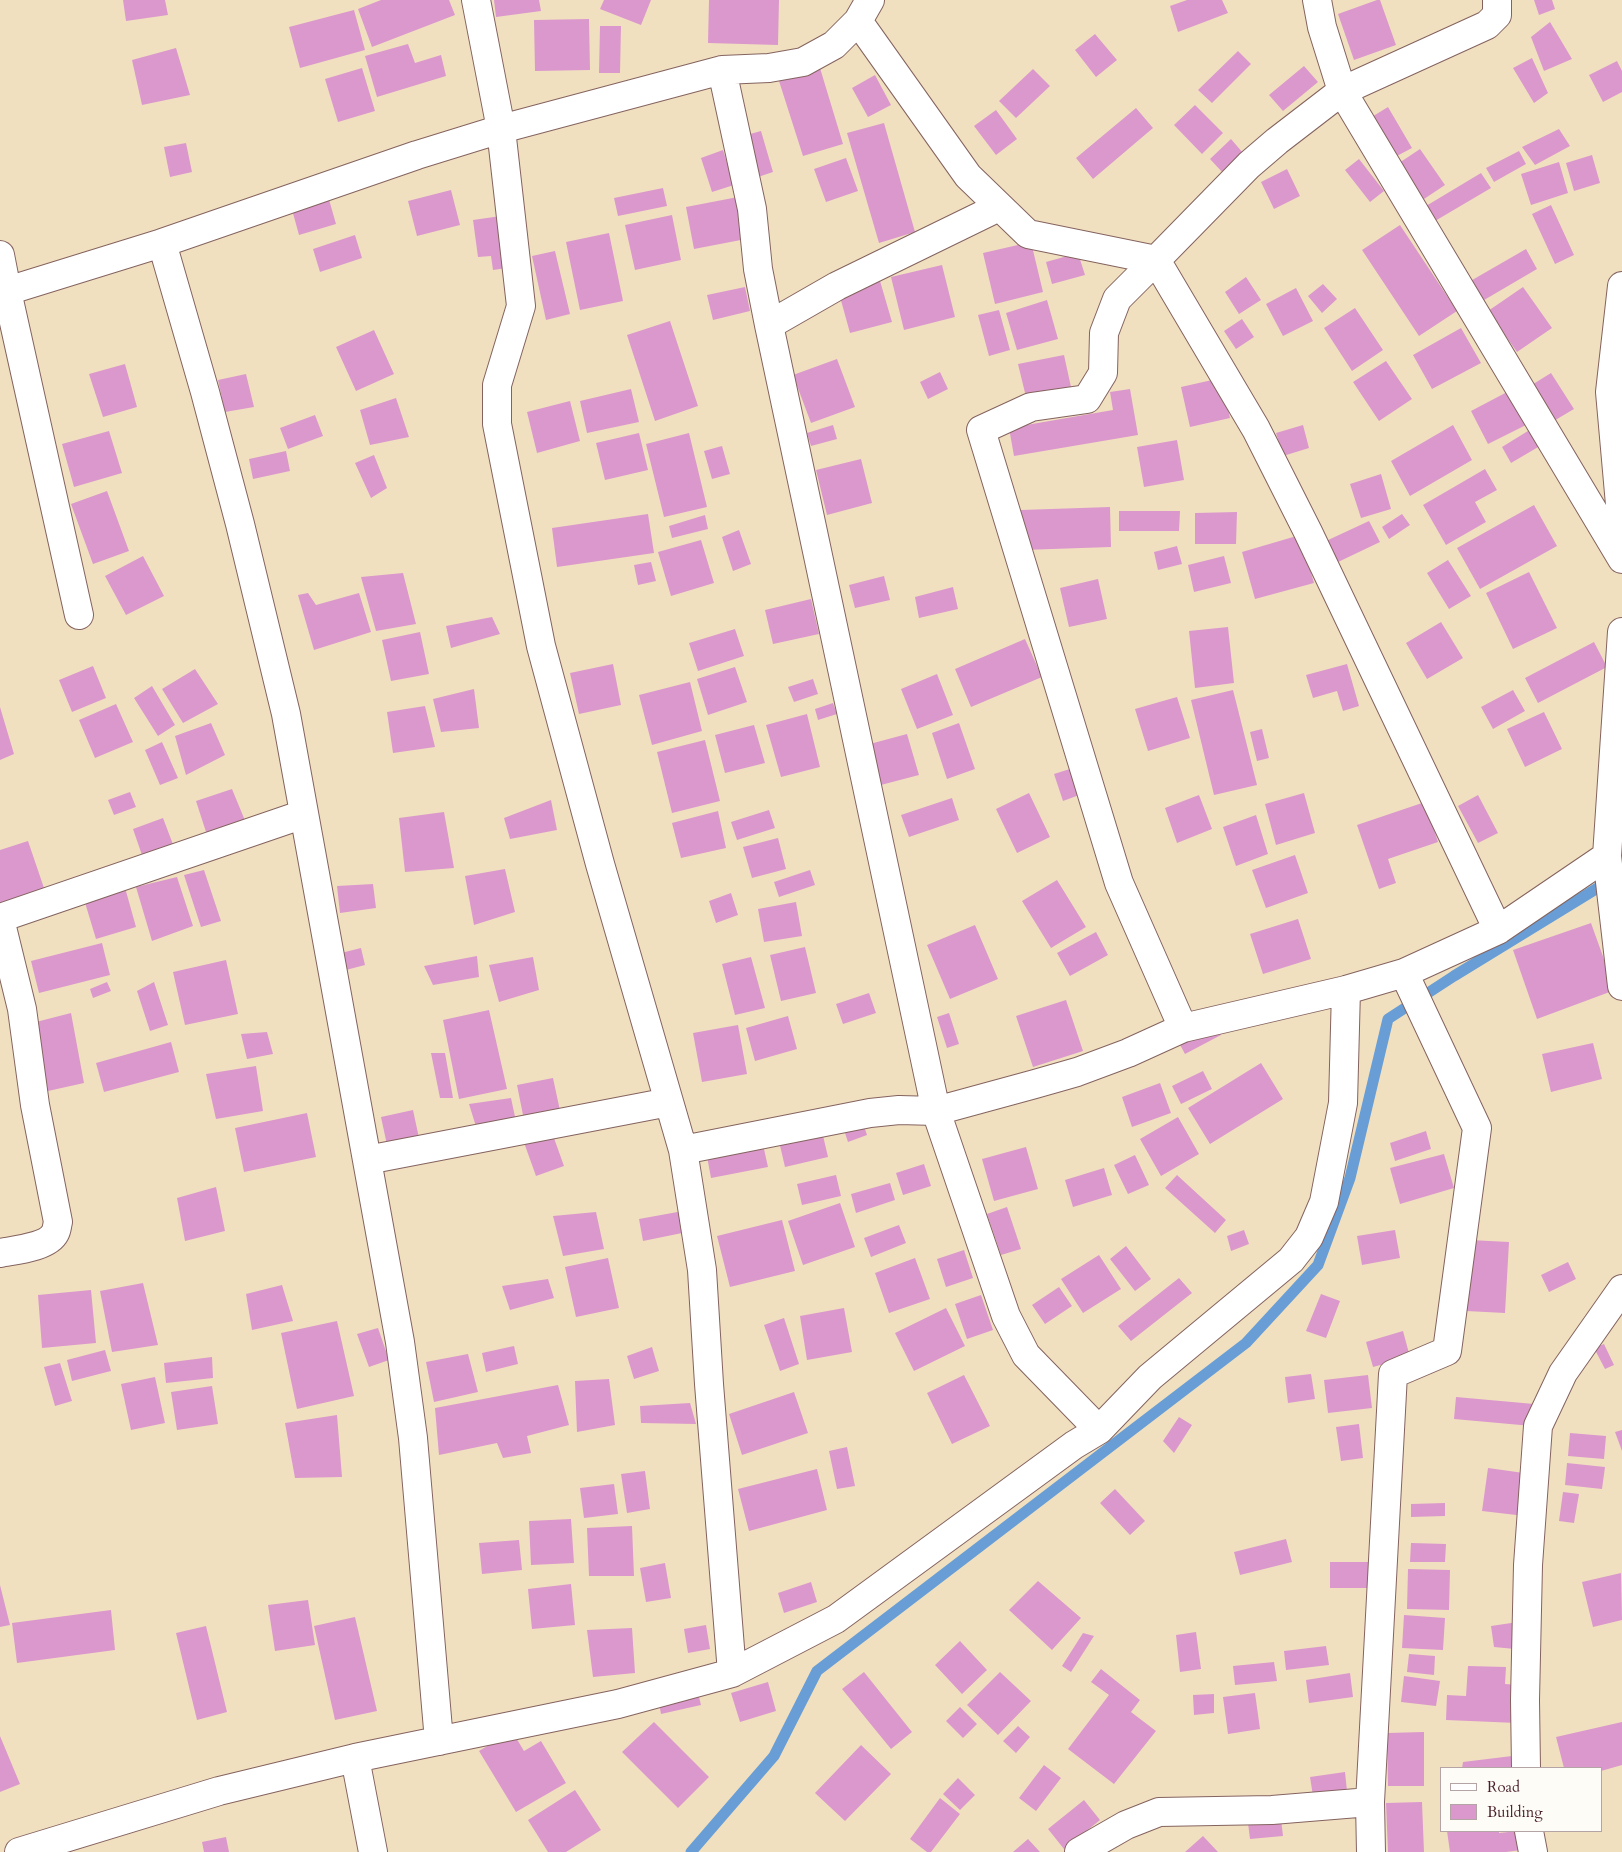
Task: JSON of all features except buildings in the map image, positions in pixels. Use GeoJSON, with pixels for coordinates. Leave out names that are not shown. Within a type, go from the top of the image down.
{"type":"FeatureCollection","features":[{"type":"Feature","properties":{"kind":"street"},"geometry":{"type":"LineString","coordinates":[[476,0],[501,129],[520,306],[497,385],[497,424],[541,646],[600,864],[683,1150],[702,1270],[732,1673]]}},
{"type":"Feature","properties":{"kind":"street"},"geometry":{"type":"LineString","coordinates":[[1317,0],[1322,27],[1342,91],[1622,559]]}},
{"type":"Feature","properties":{"kind":"street"},"geometry":{"type":"LineString","coordinates":[[1183,1028],[1119,882],[981,430],[1030,407],[1087,399],[1103,373],[1104,332],[1117,299],[1250,165],[1277,140],[1342,91],[1486,25],[1497,15],[1497,0]]}},
{"type":"Feature","properties":{"kind":"street"},"geometry":{"type":"LineString","coordinates":[[7,291],[162,243],[417,155],[501,129],[722,70],[769,68],[803,62],[834,45],[864,10],[968,176],[1028,234],[1156,260],[1256,430],[1308,532],[1498,930]]}},
{"type":"Feature","properties":{"kind":"street"},"geometry":{"type":"LineString","coordinates":[[722,70],[752,208],[758,269],[769,325],[936,1111],[1006,1316],[1017,1339],[1026,1355],[1099,1430]]}},
{"type":"Feature","properties":{"kind":"street"},"geometry":{"type":"LineString","coordinates":[[769,325],[837,286],[999,207]]}},
{"type":"Feature","properties":{"kind":"street"},"geometry":{"type":"LineString","coordinates":[[162,243],[205,392],[240,524],[286,714],[400,1342],[413,1438],[440,1741]]}},
{"type":"Feature","properties":{"kind":"street"},"geometry":{"type":"LineString","coordinates":[[0,255],[79,616]]}},
{"type":"Feature","properties":{"kind":"street"},"geometry":{"type":"LineString","coordinates":[[1622,286],[1618,345],[1610,392],[1622,527]]}},
{"type":"Feature","properties":{"kind":"street"},"geometry":{"type":"LineString","coordinates":[[1622,632],[1607,856],[1622,986]]}},
{"type":"Feature","properties":{"kind":"street"},"geometry":{"type":"LineString","coordinates":[[0,1253],[36,1246],[48,1241],[56,1233],[58,1222],[35,1105],[22,1009],[0,919],[304,814]]}},
{"type":"Feature","properties":{"kind":"street"},"geometry":{"type":"LineString","coordinates":[[683,1150],[870,1113],[899,1110],[936,1111],[1077,1072],[1128,1053],[1183,1028],[1346,990],[1404,972],[1498,930],[1607,856]]}},
{"type":"Feature","properties":{"kind":"street"},"geometry":{"type":"LineString","coordinates":[[1371,1852],[1370,1802],[1393,1374],[1447,1351],[1476,1128],[1404,972]]}},
{"type":"Feature","properties":{"kind":"street"},"geometry":{"type":"LineString","coordinates":[[18,1852],[218,1791],[355,1758],[618,1704],[732,1673],[836,1619],[1074,1445],[1099,1430],[1150,1377],[1291,1260],[1309,1237],[1324,1202],[1343,1103],[1346,990]]}},
{"type":"Feature","properties":{"kind":"street"},"geometry":{"type":"LineString","coordinates":[[367,1160],[669,1102]]}},
{"type":"Feature","properties":{"kind":"street"},"geometry":{"type":"LineString","coordinates":[[1526,1767],[1525,1700],[1528,1565],[1538,1426],[1562,1373],[1622,1289]]}},
{"type":"Feature","properties":{"kind":"street"},"geometry":{"type":"LineString","coordinates":[[355,1758],[373,1852]]}},
{"type":"Feature","properties":{"kind":"street"},"geometry":{"type":"LineString","coordinates":[[1089,1850],[1126,1825],[1159,1812],[1272,1810],[1370,1802]]}},
{"type":"Feature","properties":{"kind":"street"},"geometry":{"type":"LineString","coordinates":[[1529,1832],[1533,1852]]}},
{"type":"Feature","properties":{"kind":"waterway"},"geometry":{"type":"LineString","coordinates":[[691,1852],[774,1756],[817,1671],[1246,1343],[1318,1265],[1350,1178],[1388,1019],[1454,976],[1609,881]]}}]}
